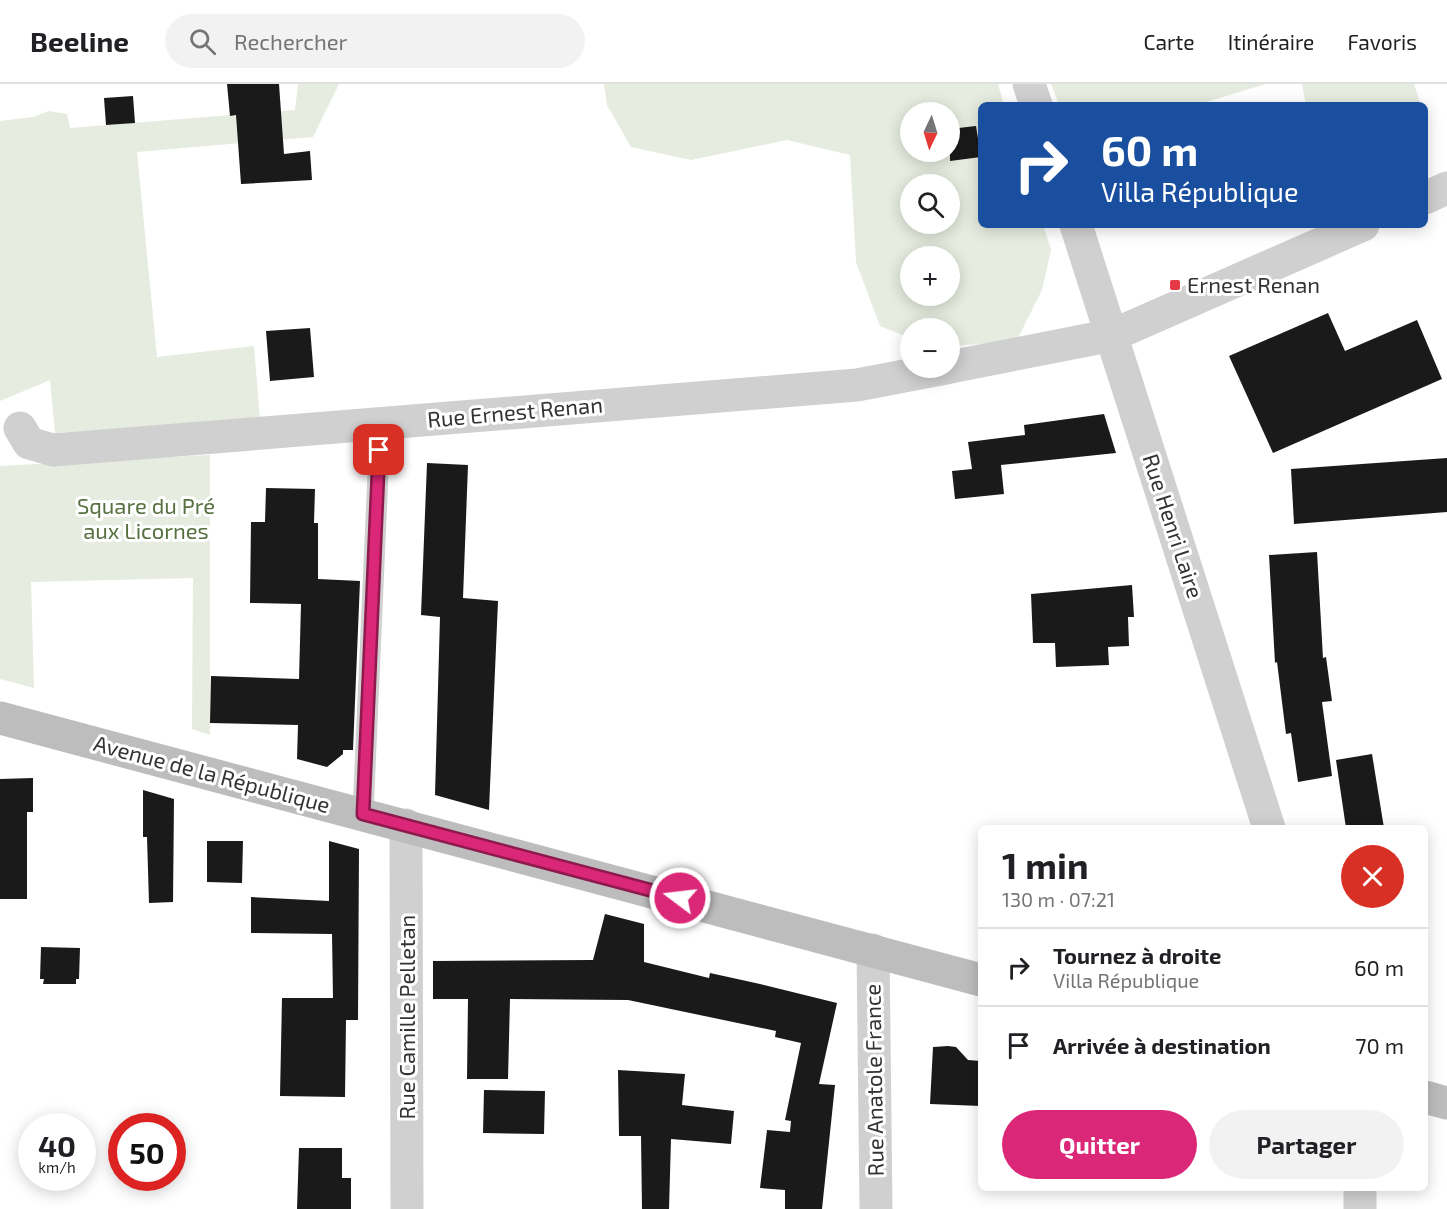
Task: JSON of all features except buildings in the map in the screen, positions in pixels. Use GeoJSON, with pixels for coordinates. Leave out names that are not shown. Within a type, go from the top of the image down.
{"type":"FeatureCollection","features":[{"type":"Feature","properties":{"kind":"main road","name":"Avenue de la République"},"geometry":{"type":"LineString","coordinates":[[0,718],[873,950],[978,980]]}},
{"type":"Feature","properties":{"kind":"main road"},"geometry":{"type":"LineString","coordinates":[[1428,1098],[1447,1103]]}},
{"type":"Feature","properties":{"kind":"street"},"geometry":{"type":"LineString","coordinates":[[1029,84],[1035,102]]}},
{"type":"Feature","properties":{"kind":"street"},"geometry":{"type":"LineString","coordinates":[[1428,197],[1447,188]]}},
{"type":"Feature","properties":{"kind":"street","name":"Rue Henri Laire"},"geometry":{"type":"LineString","coordinates":[[1077,228],[1268,825]]}},
{"type":"Feature","properties":{"kind":"street","name":"Rue Ernest Renan"},"geometry":{"type":"LineString","coordinates":[[960,365],[1113,335],[1356,228]]}},
{"type":"Feature","properties":{"kind":"street","name":"Rue Ernest Renan"},"geometry":{"type":"LineString","coordinates":[[20,428],[29,443],[53,450],[857,385],[900,376]]}},
{"type":"Feature","properties":{"kind":"street","name":"Rue Camille Pelletan"},"geometry":{"type":"LineString","coordinates":[[406,825],[407,1209]]}},
{"type":"Feature","properties":{"kind":"street","name":"Rue Anatole France"},"geometry":{"type":"LineString","coordinates":[[873,950],[876,1209]]}},
{"type":"Feature","properties":{"kind":"street"},"geometry":{"type":"LineString","coordinates":[[1360,1191],[1360,1209]]}},
{"type":"Feature","properties":{"kind":"lane"},"geometry":{"type":"LineString","coordinates":[[363,814],[379,450]]}},
{"type":"Feature","properties":{"kind":"green space"},"geometry":{"type":"Polygon","coordinates":[[[298,84],[339,84],[313,137],[137,152],[157,357],[254,346],[260,420],[55,433],[50,380],[0,401],[0,121],[33,117],[49,111],[67,114],[70,128],[295,110],[298,84]]]}},
{"type":"Feature","properties":{"kind":"green space"},"geometry":{"type":"Polygon","coordinates":[[[604,84],[998,84],[1003,102],[978,102],[978,228],[1044,228],[1051,250],[1042,290],[1016,342],[960,345],[960,318],[900,318],[900,334],[880,326],[856,262],[850,155],[787,140],[691,160],[631,147],[607,105],[604,84]]]}},
{"type":"Feature","properties":{"kind":"green space"},"geometry":{"type":"Polygon","coordinates":[[[1051,84],[1266,84],[1206,102],[1058,102],[1051,84]]]}},
{"type":"Feature","properties":{"kind":"green space"},"geometry":{"type":"Polygon","coordinates":[[[1302,84],[1414,84],[1420,102],[1305,102],[1302,84]]]}},
{"type":"Feature","properties":{"kind":"green space","name":"Square du Pré aux Licornes"},"geometry":{"type":"Polygon","coordinates":[[[210,455],[210,735],[192,729],[193,578],[31,582],[34,688],[0,679],[0,466],[210,455]]]}},
{"type":"Feature","properties":{"kind":"place","name":"Ernest Renan"},"geometry":{"type":"Point","coordinates":[1175,285]}},
{"type":"Feature","properties":{"kind":"route"},"geometry":{"type":"LineString","coordinates":[[379,450],[363,814],[680,898]]}}]}
